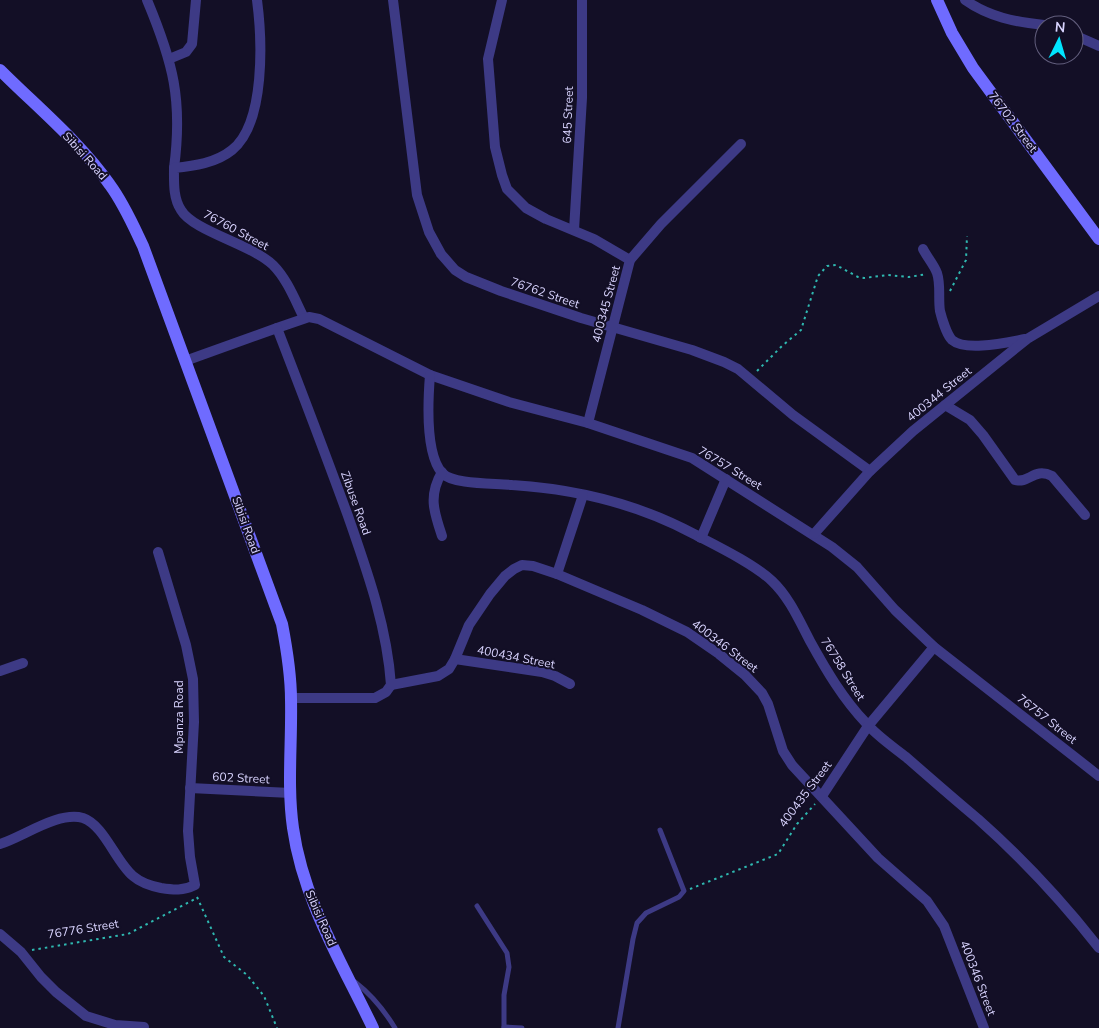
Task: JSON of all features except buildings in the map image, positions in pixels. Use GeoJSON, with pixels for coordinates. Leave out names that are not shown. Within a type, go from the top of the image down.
{"type":"FeatureCollection","features":[{"type":"Feature","properties":{"kind":"street","name":"76760 Street"},"geometry":{"type":"LineString","coordinates":[[147,0],[163,38],[176,89],[178,112],[174,168],[175,195],[181,210],[188,219],[211,232],[248,248],[273,266],[285,281],[304,318]]}},
{"type":"Feature","properties":{"kind":"street"},"geometry":{"type":"LineString","coordinates":[[169,59],[186,52],[192,44],[196,0]]}},
{"type":"Feature","properties":{"kind":"street"},"geometry":{"type":"LineString","coordinates":[[174,168],[194,166],[221,157],[232,150],[250,124],[257,91],[261,47],[257,0]]}},
{"type":"Feature","properties":{"kind":"street","name":"76762 Street"},"geometry":{"type":"LineString","coordinates":[[393,0],[417,195],[429,232],[441,254],[455,270],[466,277],[501,291],[612,328],[708,355],[731,365],[750,378],[793,415],[870,471]]}},
{"type":"Feature","properties":{"kind":"street"},"geometry":{"type":"LineString","coordinates":[[502,0],[488,59],[495,147],[507,189],[526,208],[546,219],[609,246],[630,260]]}},
{"type":"Feature","properties":{"kind":"street","name":"645 Street"},"geometry":{"type":"LineString","coordinates":[[574,230],[582,98],[582,0]]}},
{"type":"Feature","properties":{"kind":"street","name":"76702 Street"},"geometry":{"type":"LineString","coordinates":[[937,0],[952,33],[974,68],[1099,239]]}},
{"type":"Feature","properties":{"kind":"street"},"geometry":{"type":"LineString","coordinates":[[965,0],[973,6],[1008,21],[1034,24]]}},
{"type":"Feature","properties":{"kind":"street"},"geometry":{"type":"LineString","coordinates":[[1084,39],[1099,46]]}},
{"type":"Feature","properties":{"kind":"street","name":"Sibisi Road"},"geometry":{"type":"LineString","coordinates":[[0,70],[75,144],[110,185],[127,212],[143,246],[282,624],[289,660],[291,793],[298,856],[315,908],[373,1028]]}},
{"type":"Feature","properties":{"kind":"street","name":"400345 Street"},"geometry":{"type":"LineString","coordinates":[[588,423],[630,260],[661,224],[741,144]]}},
{"type":"Feature","properties":{"kind":"street"},"geometry":{"type":"LineString","coordinates":[[923,250],[937,271],[940,312],[950,336],[959,344],[983,345],[1027,338]]}},
{"type":"Feature","properties":{"kind":"street","name":"400344 Street"},"geometry":{"type":"LineString","coordinates":[[814,534],[870,471],[913,431],[1027,338],[1099,296]]}},
{"type":"Feature","properties":{"kind":"street"},"geometry":{"type":"LineString","coordinates":[[185,360],[304,318]]}},
{"type":"Feature","properties":{"kind":"street","name":"76757 Street"},"geometry":{"type":"LineString","coordinates":[[304,318],[315,318],[326,322],[430,375],[509,402],[588,423],[692,458],[832,546],[857,568],[895,610],[934,647],[1099,776]]}},
{"type":"Feature","properties":{"kind":"street","name":"Zibuse Road"},"geometry":{"type":"LineString","coordinates":[[276,328],[318,432],[366,568],[383,627],[391,685]]}},
{"type":"Feature","properties":{"kind":"street"},"geometry":{"type":"LineString","coordinates":[[430,375],[428,397],[429,428],[433,453],[442,472],[435,484],[433,498],[442,536]]}},
{"type":"Feature","properties":{"kind":"street"},"geometry":{"type":"LineString","coordinates":[[945,405],[970,420],[1015,480],[1022,481],[1041,473],[1052,476],[1085,515]]}},
{"type":"Feature","properties":{"kind":"street","name":"76758 Street"},"geometry":{"type":"LineString","coordinates":[[442,472],[447,476],[463,481],[547,488],[630,506],[657,516],[701,538],[749,564],[773,581],[783,593],[848,704],[868,726],[981,822],[1029,868],[1073,915],[1099,948]]}},
{"type":"Feature","properties":{"kind":"street"},"geometry":{"type":"LineString","coordinates":[[701,538],[726,479]]}},
{"type":"Feature","properties":{"kind":"street"},"geometry":{"type":"LineString","coordinates":[[557,574],[583,495]]}},
{"type":"Feature","properties":{"kind":"street","name":"Mpanza Road"},"geometry":{"type":"LineString","coordinates":[[158,552],[186,645],[193,679],[194,722],[188,831],[195,885]]}},
{"type":"Feature","properties":{"kind":"street","name":"400346 Street"},"geometry":{"type":"LineString","coordinates":[[391,685],[438,676],[449,669],[469,625],[490,594],[505,576],[522,565],[533,566],[557,574],[642,610],[687,632],[719,654],[758,688],[768,704],[783,751],[792,765],[878,858],[916,890],[935,911],[944,926],[984,1028]]}},
{"type":"Feature","properties":{"kind":"street","name":"400435 Street"},"geometry":{"type":"LineString","coordinates":[[822,796],[868,726],[934,647]]}},
{"type":"Feature","properties":{"kind":"street","name":"400434 Street"},"geometry":{"type":"LineString","coordinates":[[455,659],[542,672],[570,684]]}},
{"type":"Feature","properties":{"kind":"street"},"geometry":{"type":"LineString","coordinates":[[0,670],[23,663]]}},
{"type":"Feature","properties":{"kind":"street"},"geometry":{"type":"LineString","coordinates":[[291,698],[375,698],[386,692],[391,685]]}},
{"type":"Feature","properties":{"kind":"street","name":"602 Street"},"geometry":{"type":"LineString","coordinates":[[190,788],[291,793]]}},
{"type":"Feature","properties":{"kind":"street"},"geometry":{"type":"LineString","coordinates":[[0,844],[38,826],[60,820],[83,818],[92,823],[100,832],[133,876],[146,884],[178,890],[195,885]]}},
{"type":"Feature","properties":{"kind":"street"},"geometry":{"type":"LineString","coordinates":[[0,934],[21,952],[56,992],[86,1016],[115,1025],[144,1027]]}},
{"type":"Feature","properties":{"kind":"lane"},"geometry":{"type":"LineString","coordinates":[[618,1028],[635,929],[641,917],[679,897],[684,891],[660,830]]}},
{"type":"Feature","properties":{"kind":"lane"},"geometry":{"type":"LineString","coordinates":[[477,906],[507,953],[509,968],[504,995],[504,1028],[522,1028]]}},
{"type":"Feature","properties":{"kind":"lane"},"geometry":{"type":"LineString","coordinates":[[348,977],[368,992],[381,1006],[395,1028]]}},
{"type":"Feature","properties":{"kind":"path"},"geometry":{"type":"LineString","coordinates":[[940,312],[966,260],[967,236]]}},
{"type":"Feature","properties":{"kind":"path"},"geometry":{"type":"LineString","coordinates":[[750,378],[801,330],[818,276],[827,266],[833,264],[840,266],[858,277],[864,278],[888,275],[920,276],[937,271]]}},
{"type":"Feature","properties":{"kind":"path","name":"400435 Street"},"geometry":{"type":"LineString","coordinates":[[684,891],[778,854],[797,824],[822,796]]}},
{"type":"Feature","properties":{"kind":"path"},"geometry":{"type":"LineString","coordinates":[[195,885],[197,898],[224,957],[248,975],[264,996],[277,1028]]}},
{"type":"Feature","properties":{"kind":"path","name":"76776 Street"},"geometry":{"type":"LineString","coordinates":[[21,952],[128,934],[197,898]]}}]}
